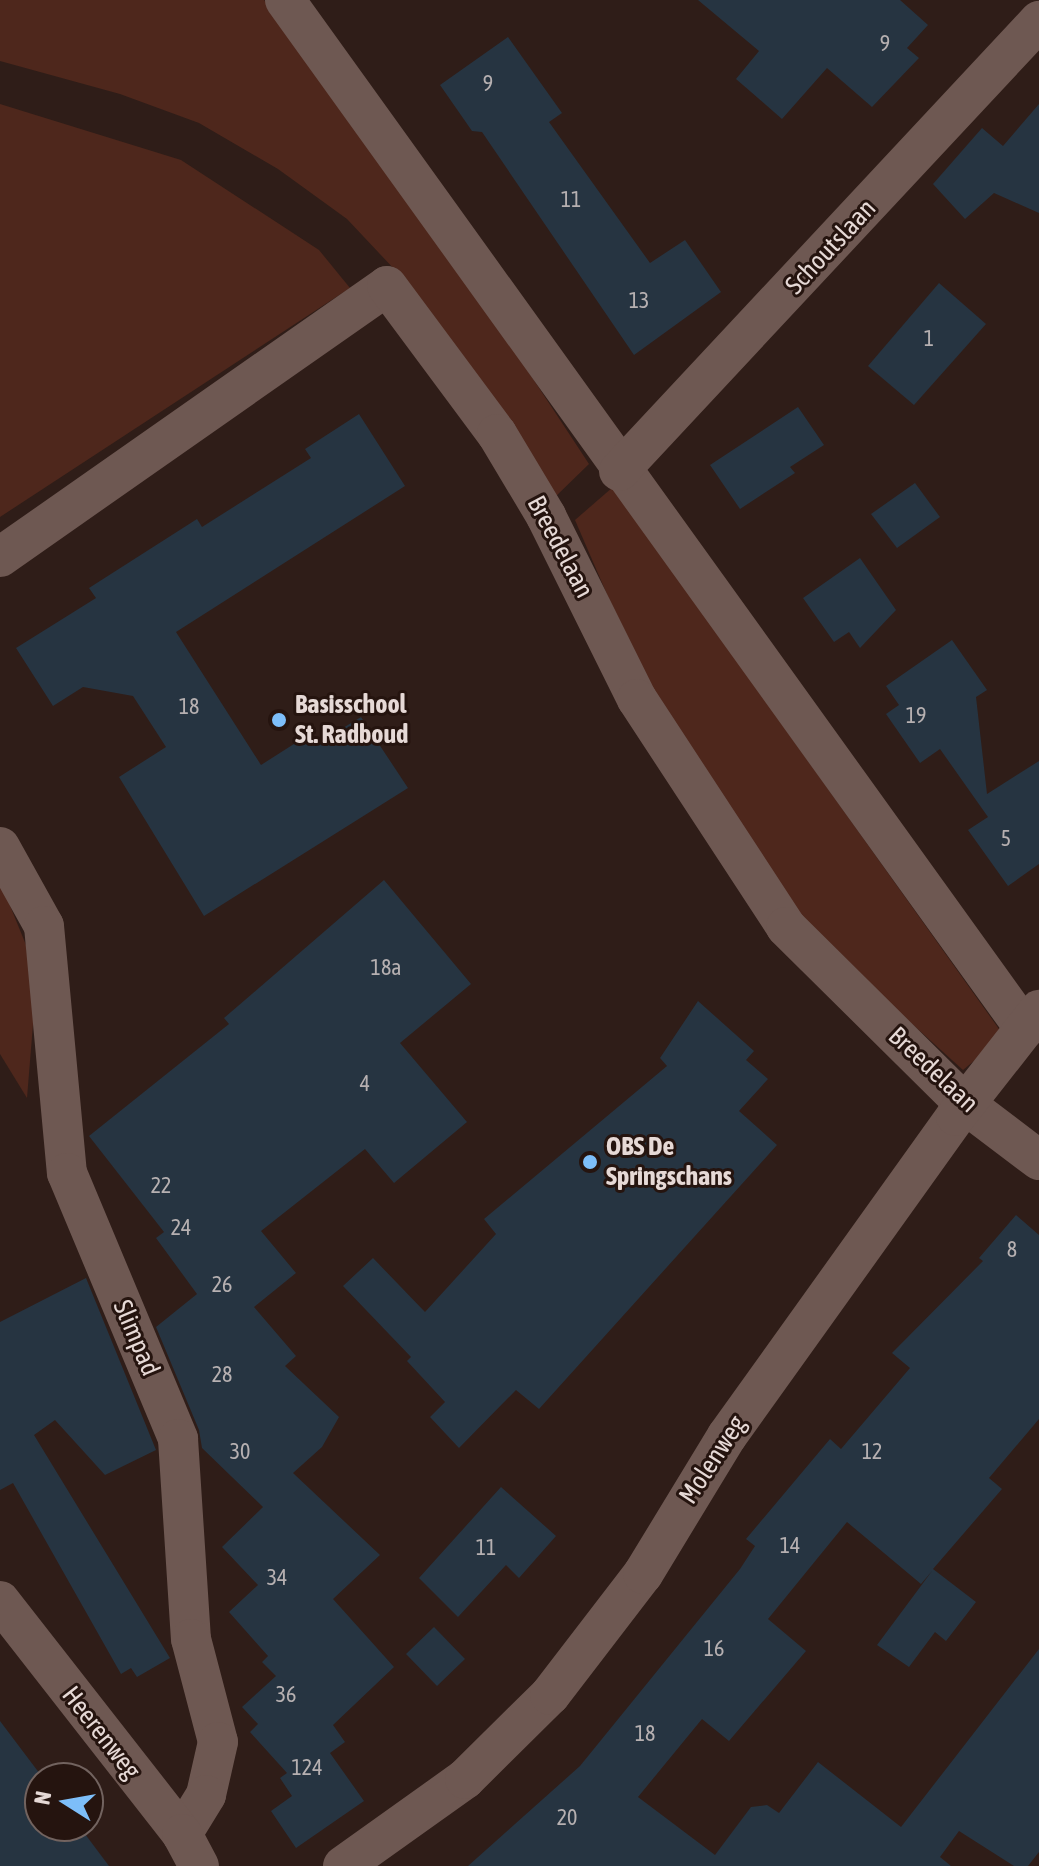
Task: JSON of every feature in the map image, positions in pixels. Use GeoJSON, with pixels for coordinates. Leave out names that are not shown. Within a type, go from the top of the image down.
{"type":"FeatureCollection","features":[{"type":"Feature","properties":{"kind":"street"},"geometry":{"type":"LineString","coordinates":[[285,0],[619,471],[1032,1020]]}},
{"type":"Feature","properties":{"kind":"street","name":"Schoutslaan"},"geometry":{"type":"LineString","coordinates":[[619,471],[1039,21]]}},
{"type":"Feature","properties":{"kind":"street","name":"Breedelaan"},"geometry":{"type":"LineString","coordinates":[[0,557],[387,286],[497,434],[546,516],[637,699],[786,927],[965,1104],[1039,1160]]}},
{"type":"Feature","properties":{"kind":"street","name":"Slimpad"},"geometry":{"type":"LineString","coordinates":[[0,847],[44,926],[67,1173],[178,1439],[191,1639],[218,1742],[191,1850]]}},
{"type":"Feature","properties":{"kind":"street","name":"Molenweg"},"geometry":{"type":"LineString","coordinates":[[343,1866],[465,1779],[550,1695],[643,1574],[727,1436],[965,1104],[1032,1020]]}},
{"type":"Feature","properties":{"kind":"street","name":"Heerenweg"},"geometry":{"type":"LineString","coordinates":[[0,1601],[191,1850]]}},
{"type":"Feature","properties":{"kind":"shaded area"},"geometry":{"type":"Polygon","coordinates":[[[0,0],[264,0],[470,283],[589,464],[551,501],[395,270],[347,219],[278,169],[199,123],[120,94],[0,61],[0,0]]]}},
{"type":"Feature","properties":{"kind":"shaded area"},"geometry":{"type":"Polygon","coordinates":[[[0,104],[181,160],[319,250],[350,288],[0,517],[0,104]]]}},
{"type":"Feature","properties":{"kind":"shaded area"},"geometry":{"type":"Polygon","coordinates":[[[613,487],[1004,1036],[963,1070],[795,918],[643,678],[575,520],[613,487]]]}},
{"type":"Feature","properties":{"kind":"shaded area"},"geometry":{"type":"Polygon","coordinates":[[[0,881],[26,945],[34,1012],[27,1098],[0,1054],[0,881]]]}},
{"type":"Feature","properties":{"kind":"building"},"geometry":{"type":"Polygon","coordinates":[[[698,0],[900,0],[928,25],[907,48],[919,58],[872,107],[827,68],[782,119],[736,79],[759,51],[698,0]]]}},
{"type":"Feature","properties":{"kind":"building"},"geometry":{"type":"Polygon","coordinates":[[[508,37],[562,113],[549,122],[650,263],[685,240],[721,292],[634,355],[482,132],[472,131],[440,85],[508,37]]]}},
{"type":"Feature","properties":{"kind":"building"},"geometry":{"type":"Polygon","coordinates":[[[1039,104],[1039,213],[994,193],[965,219],[933,184],[982,128],[1003,146],[1039,104]]]}},
{"type":"Feature","properties":{"kind":"building"},"geometry":{"type":"Polygon","coordinates":[[[939,283],[986,324],[914,405],[868,366],[939,283]]]}},
{"type":"Feature","properties":{"kind":"building"},"geometry":{"type":"Polygon","coordinates":[[[798,407],[824,445],[790,467],[795,473],[740,509],[710,465],[798,407]]]}},
{"type":"Feature","properties":{"kind":"building"},"geometry":{"type":"Polygon","coordinates":[[[359,414],[405,486],[176,632],[261,765],[308,735],[315,745],[361,717],[408,788],[204,916],[119,777],[166,747],[133,696],[83,687],[53,706],[16,648],[96,598],[89,588],[197,519],[202,527],[311,458],[305,449],[359,414]]]}},
{"type":"Feature","properties":{"kind":"building"},"geometry":{"type":"Polygon","coordinates":[[[915,483],[940,517],[897,548],[871,514],[915,483]]]}},
{"type":"Feature","properties":{"kind":"building"},"geometry":{"type":"Polygon","coordinates":[[[860,558],[896,610],[860,648],[849,632],[834,642],[803,598],[860,558]]]}},
{"type":"Feature","properties":{"kind":"building"},"geometry":{"type":"Polygon","coordinates":[[[952,640],[987,690],[976,697],[987,794],[1039,761],[1039,864],[1008,886],[968,830],[988,817],[940,749],[920,763],[886,714],[899,705],[886,686],[952,640]]]}},
{"type":"Feature","properties":{"kind":"building"},"geometry":{"type":"Polygon","coordinates":[[[384,880],[471,984],[400,1043],[467,1122],[394,1183],[365,1149],[261,1231],[296,1273],[254,1307],[296,1356],[285,1366],[339,1417],[322,1447],[293,1473],[380,1555],[333,1599],[394,1667],[333,1725],[345,1742],[330,1753],[364,1801],[296,1848],[271,1811],[292,1796],[280,1778],[287,1773],[250,1732],[258,1724],[242,1707],[276,1676],[262,1662],[268,1656],[229,1612],[258,1585],[222,1547],[263,1507],[202,1448],[199,1430],[156,1327],[197,1294],[156,1238],[164,1232],[89,1136],[229,1024],[224,1018],[384,880]]]}},
{"type":"Feature","properties":{"kind":"building"},"geometry":{"type":"Polygon","coordinates":[[[698,1001],[754,1051],[746,1060],[768,1079],[739,1111],[777,1145],[539,1409],[516,1390],[459,1448],[430,1417],[445,1402],[407,1361],[411,1357],[343,1286],[373,1258],[425,1312],[496,1234],[484,1219],[667,1066],[660,1058],[698,1001]]]}},
{"type":"Feature","properties":{"kind":"building"},"geometry":{"type":"Polygon","coordinates":[[[1016,1215],[1039,1235],[1039,1419],[989,1478],[1002,1489],[933,1569],[976,1602],[946,1641],[935,1632],[909,1667],[877,1645],[932,1571],[921,1584],[847,1522],[768,1619],[806,1651],[729,1741],[702,1719],[638,1797],[715,1855],[751,1807],[767,1805],[779,1813],[818,1762],[901,1827],[1039,1649],[1039,1852],[1028,1866],[1014,1866],[959,1831],[940,1857],[951,1866],[468,1866],[580,1766],[740,1569],[755,1546],[746,1539],[830,1439],[841,1449],[910,1368],[892,1353],[983,1261],[979,1258],[1016,1215]]]}},
{"type":"Feature","properties":{"kind":"building"},"geometry":{"type":"Polygon","coordinates":[[[86,1278],[156,1450],[105,1475],[55,1420],[34,1435],[170,1658],[137,1677],[131,1668],[121,1674],[13,1483],[0,1490],[0,1322],[86,1278]]]}},
{"type":"Feature","properties":{"kind":"building"},"geometry":{"type":"Polygon","coordinates":[[[501,1487],[556,1536],[519,1578],[506,1565],[458,1617],[419,1578],[501,1487]]]}},
{"type":"Feature","properties":{"kind":"building"},"geometry":{"type":"Polygon","coordinates":[[[434,1627],[465,1659],[437,1686],[406,1654],[434,1627]]]}},
{"type":"Feature","properties":{"kind":"building"},"geometry":{"type":"Polygon","coordinates":[[[0,1721],[31,1762],[24,1762],[24,1842],[91,1842],[109,1866],[0,1866],[0,1721]]]}},
{"type":"Feature","properties":{"kind":"place","name":"Basisschool St. Radboud"},"geometry":{"type":"Point","coordinates":[279,720]}},
{"type":"Feature","properties":{"kind":"place","name":"OBS De Springschans"},"geometry":{"type":"Point","coordinates":[590,1162]}}]}
